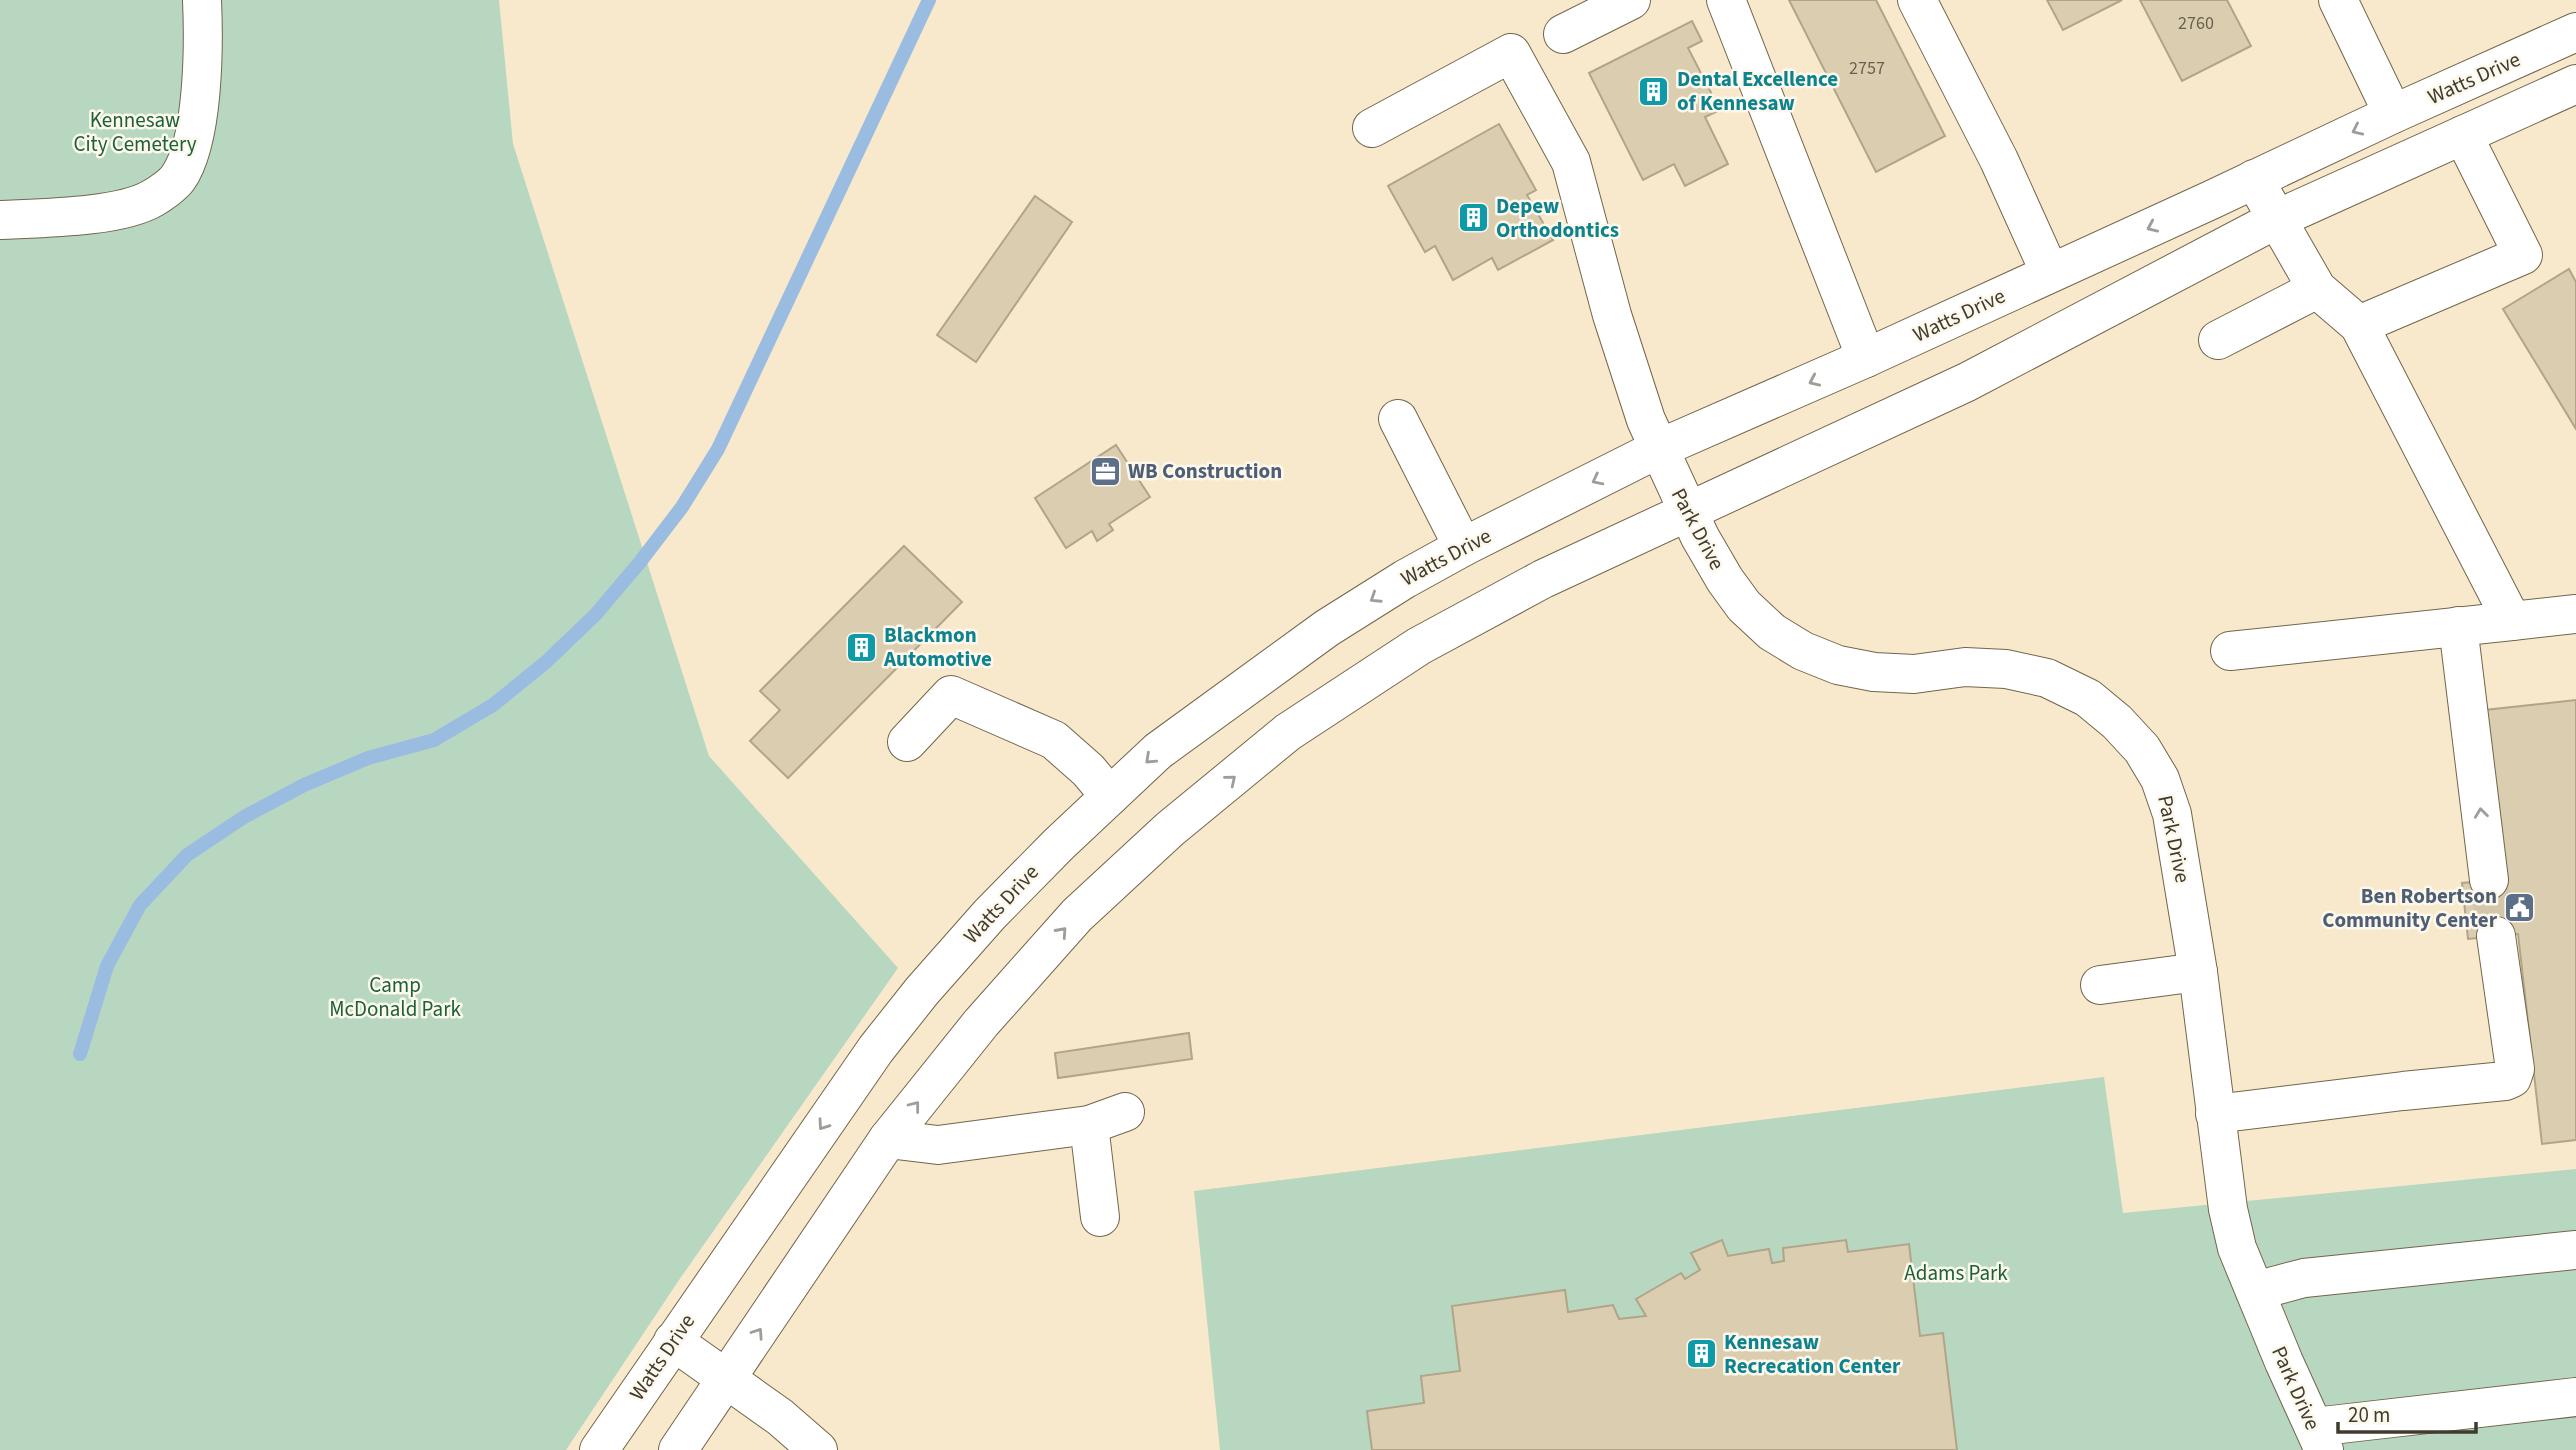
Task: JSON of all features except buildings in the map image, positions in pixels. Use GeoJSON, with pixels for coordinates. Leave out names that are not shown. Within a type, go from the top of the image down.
{"type":"FeatureCollection","features":[{"type":"Feature","properties":{"kind":"main road"},"geometry":{"type":"LineString","coordinates":[[0,220],[57,218],[111,211],[151,199],[177,180],[191,150],[200,91],[202,0]]}},
{"type":"Feature","properties":{"kind":"main road"},"geometry":{"type":"LineString","coordinates":[[1563,34],[1631,0]]}},
{"type":"Feature","properties":{"kind":"main road"},"geometry":{"type":"LineString","coordinates":[[1726,0],[1866,358]]}},
{"type":"Feature","properties":{"kind":"main road"},"geometry":{"type":"LineString","coordinates":[[1917,0],[1999,160],[2050,273]]}},
{"type":"Feature","properties":{"kind":"main road"},"geometry":{"type":"LineString","coordinates":[[2338,0],[2393,114]]}},
{"type":"Feature","properties":{"kind":"main road","name":"Watts Drive"},"geometry":{"type":"LineString","coordinates":[[599,1450],[876,1049],[922,991],[990,914],[1059,844],[1158,751],[1327,628],[1405,579],[1463,547],[1658,449],[1866,358],[2576,32]]}},
{"type":"Feature","properties":{"kind":"main road","name":"Park Drive"},"geometry":{"type":"LineString","coordinates":[[1372,128],[1511,53],[1571,162],[1612,315],[1658,449],[1686,510],[1725,580],[1744,606],[1772,632],[1803,650],[1838,665],[1874,673],[1914,674],[1965,667],[2006,669],[2047,678],[2088,698],[2117,722],[2142,749],[2160,779],[2172,814],[2198,972],[2228,1209],[2237,1248],[2319,1439]]}},
{"type":"Feature","properties":{"kind":"main road"},"geometry":{"type":"LineString","coordinates":[[678,1450],[888,1139],[981,1023],[1077,915],[1171,829],[1288,732],[1419,646],[1543,579],[1686,510],[1967,382],[2277,219],[2576,83]]}},
{"type":"Feature","properties":{"kind":"main road"},"geometry":{"type":"LineString","coordinates":[[2359,325],[2523,255],[2463,135]]}},
{"type":"Feature","properties":{"kind":"main road"},"geometry":{"type":"LineString","coordinates":[[2254,179],[2317,289],[2359,325],[2512,621]]}},
{"type":"Feature","properties":{"kind":"main road"},"geometry":{"type":"LineString","coordinates":[[2218,340],[2317,289]]}},
{"type":"Feature","properties":{"kind":"main road"},"geometry":{"type":"LineString","coordinates":[[1398,419],[1463,547]]}},
{"type":"Feature","properties":{"kind":"main road"},"geometry":{"type":"LineString","coordinates":[[2230,651],[2576,614]]}},
{"type":"Feature","properties":{"kind":"main road"},"geometry":{"type":"LineString","coordinates":[[2458,626],[2489,880]]}},
{"type":"Feature","properties":{"kind":"main road"},"geometry":{"type":"LineString","coordinates":[[907,742],[951,695],[1054,740],[1088,770],[1110,796]]}},
{"type":"Feature","properties":{"kind":"main road"},"geometry":{"type":"LineString","coordinates":[[2215,1114],[2512,1078],[2515,1069],[2496,936]]}},
{"type":"Feature","properties":{"kind":"main road"},"geometry":{"type":"LineString","coordinates":[[2100,985],[2198,972]]}},
{"type":"Feature","properties":{"kind":"main road"},"geometry":{"type":"LineString","coordinates":[[888,1139],[938,1144],[1089,1125],[1125,1112]]}},
{"type":"Feature","properties":{"kind":"main road"},"geometry":{"type":"LineString","coordinates":[[1089,1125],[1100,1217]]}},
{"type":"Feature","properties":{"kind":"main road"},"geometry":{"type":"LineString","coordinates":[[2255,1291],[2304,1278],[2576,1250]]}},
{"type":"Feature","properties":{"kind":"main road"},"geometry":{"type":"LineString","coordinates":[[673,1341],[780,1417],[818,1450]]}},
{"type":"Feature","properties":{"kind":"main road"},"geometry":{"type":"LineString","coordinates":[[2319,1439],[2576,1397]]}},
{"type":"Feature","properties":{"kind":"green space","name":"Camp McDonald Park"},"geometry":{"type":"Polygon","coordinates":[[[0,0],[499,0],[513,144],[709,756],[898,968],[679,1280],[566,1450],[0,1450],[0,0]]]}},
{"type":"Feature","properties":{"kind":"green space","name":"Adams Park"},"geometry":{"type":"Polygon","coordinates":[[[2104,1077],[2123,1213],[2576,1169],[2576,1450],[1220,1450],[1194,1191],[2104,1077]]]}},
{"type":"Feature","properties":{"kind":"waterway"},"geometry":{"type":"LineString","coordinates":[[80,1054],[107,966],[140,905],[187,855],[244,817],[304,785],[368,758],[434,740],[493,705],[546,662],[596,614],[640,562],[682,507],[718,449],[929,0]]}},
{"type":"Feature","properties":{"kind":"tunnel"},"geometry":{"type":"LineString","coordinates":[[2489,880],[2496,936]]}},
{"type":"Feature","properties":{"kind":"place","name":"Dental Excellence of Kennesaw"},"geometry":{"type":"Point","coordinates":[1654,91]}},
{"type":"Feature","properties":{"kind":"place","name":"Depew Orthodontics"},"geometry":{"type":"Point","coordinates":[1473,218]}},
{"type":"Feature","properties":{"kind":"place","name":"WB Construction"},"geometry":{"type":"Point","coordinates":[1105,471]}},
{"type":"Feature","properties":{"kind":"place","name":"Blackmon Automotive"},"geometry":{"type":"Point","coordinates":[861,647]}},
{"type":"Feature","properties":{"kind":"place","name":"Ben Robertson Community Center"},"geometry":{"type":"Point","coordinates":[2520,908]}},
{"type":"Feature","properties":{"kind":"place","name":"Kennesaw Recrecation Center"},"geometry":{"type":"Point","coordinates":[1701,1354]}},
{"type":"Feature","properties":{"kind":"park label","name":"Kennesaw City Cemetery"},"geometry":{"type":"Point","coordinates":[135,132]}}]}
